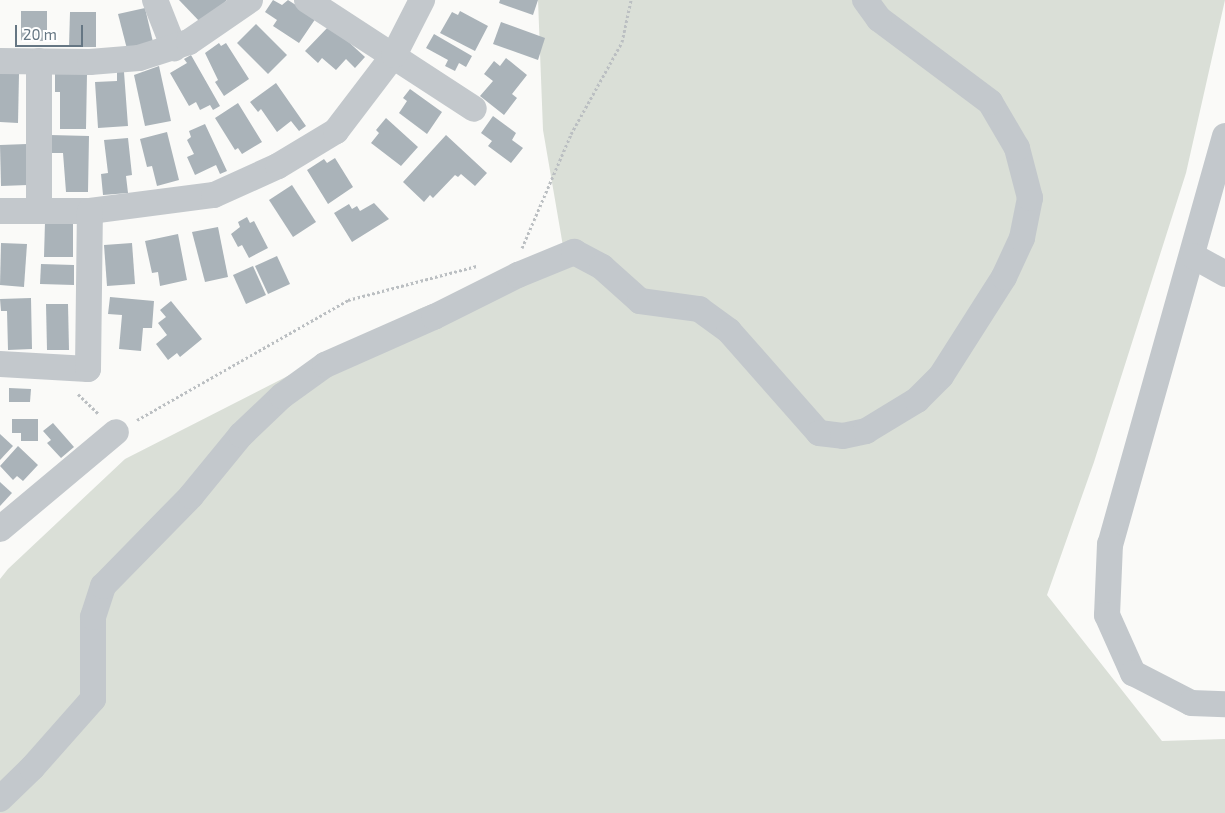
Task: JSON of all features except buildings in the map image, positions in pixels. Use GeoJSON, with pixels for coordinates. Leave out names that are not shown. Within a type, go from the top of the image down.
{"type":"FeatureCollection","features":[{"type":"Feature","properties":{"kind":"street"},"geometry":{"type":"LineString","coordinates":[[155,0],[174,48]]}},
{"type":"Feature","properties":{"kind":"street"},"geometry":{"type":"LineString","coordinates":[[0,60],[90,62],[139,58],[189,42],[250,0]]}},
{"type":"Feature","properties":{"kind":"street"},"geometry":{"type":"LineString","coordinates":[[307,0],[474,109]]}},
{"type":"Feature","properties":{"kind":"street"},"geometry":{"type":"LineString","coordinates":[[0,211],[90,211],[214,195],[278,166],[336,131],[394,55],[422,0]]}},
{"type":"Feature","properties":{"kind":"street"},"geometry":{"type":"LineString","coordinates":[[0,799],[32,768],[93,699],[92,617],[103,586],[191,496],[241,435],[282,396],[325,365],[434,317],[518,275],[574,252],[602,267],[640,301],[699,309],[729,331],[819,433],[843,436],[866,431],[917,400],[941,376],[1004,277],[1022,238],[1030,198],[1017,148],[990,102],[879,19],[865,0]]}},
{"type":"Feature","properties":{"kind":"street"},"geometry":{"type":"LineString","coordinates":[[39,61],[39,211]]}},
{"type":"Feature","properties":{"kind":"street"},"geometry":{"type":"LineString","coordinates":[[1225,136],[1193,256],[1110,544],[1107,615],[1133,673],[1191,702],[1225,704]]}},
{"type":"Feature","properties":{"kind":"street"},"geometry":{"type":"LineString","coordinates":[[0,364],[88,369],[90,211]]}},
{"type":"Feature","properties":{"kind":"street"},"geometry":{"type":"LineString","coordinates":[[1193,256],[1225,274]]}},
{"type":"Feature","properties":{"kind":"street"},"geometry":{"type":"LineString","coordinates":[[0,528],[116,432]]}},
{"type":"Feature","properties":{"kind":"path"},"geometry":{"type":"LineString","coordinates":[[518,256],[571,134],[622,42],[631,0]]}},
{"type":"Feature","properties":{"kind":"path"},"geometry":{"type":"LineString","coordinates":[[59,367],[77,392],[116,432],[348,300],[481,266]]}},
{"type":"Feature","properties":{"kind":"shaded area"},"geometry":{"type":"Polygon","coordinates":[[[538,0],[1225,0],[1186,173],[1094,462],[1047,595],[1162,741],[1225,739],[1225,813],[0,813],[0,579],[8,569],[125,459],[419,309],[564,252],[543,130],[538,0]]]}}]}
